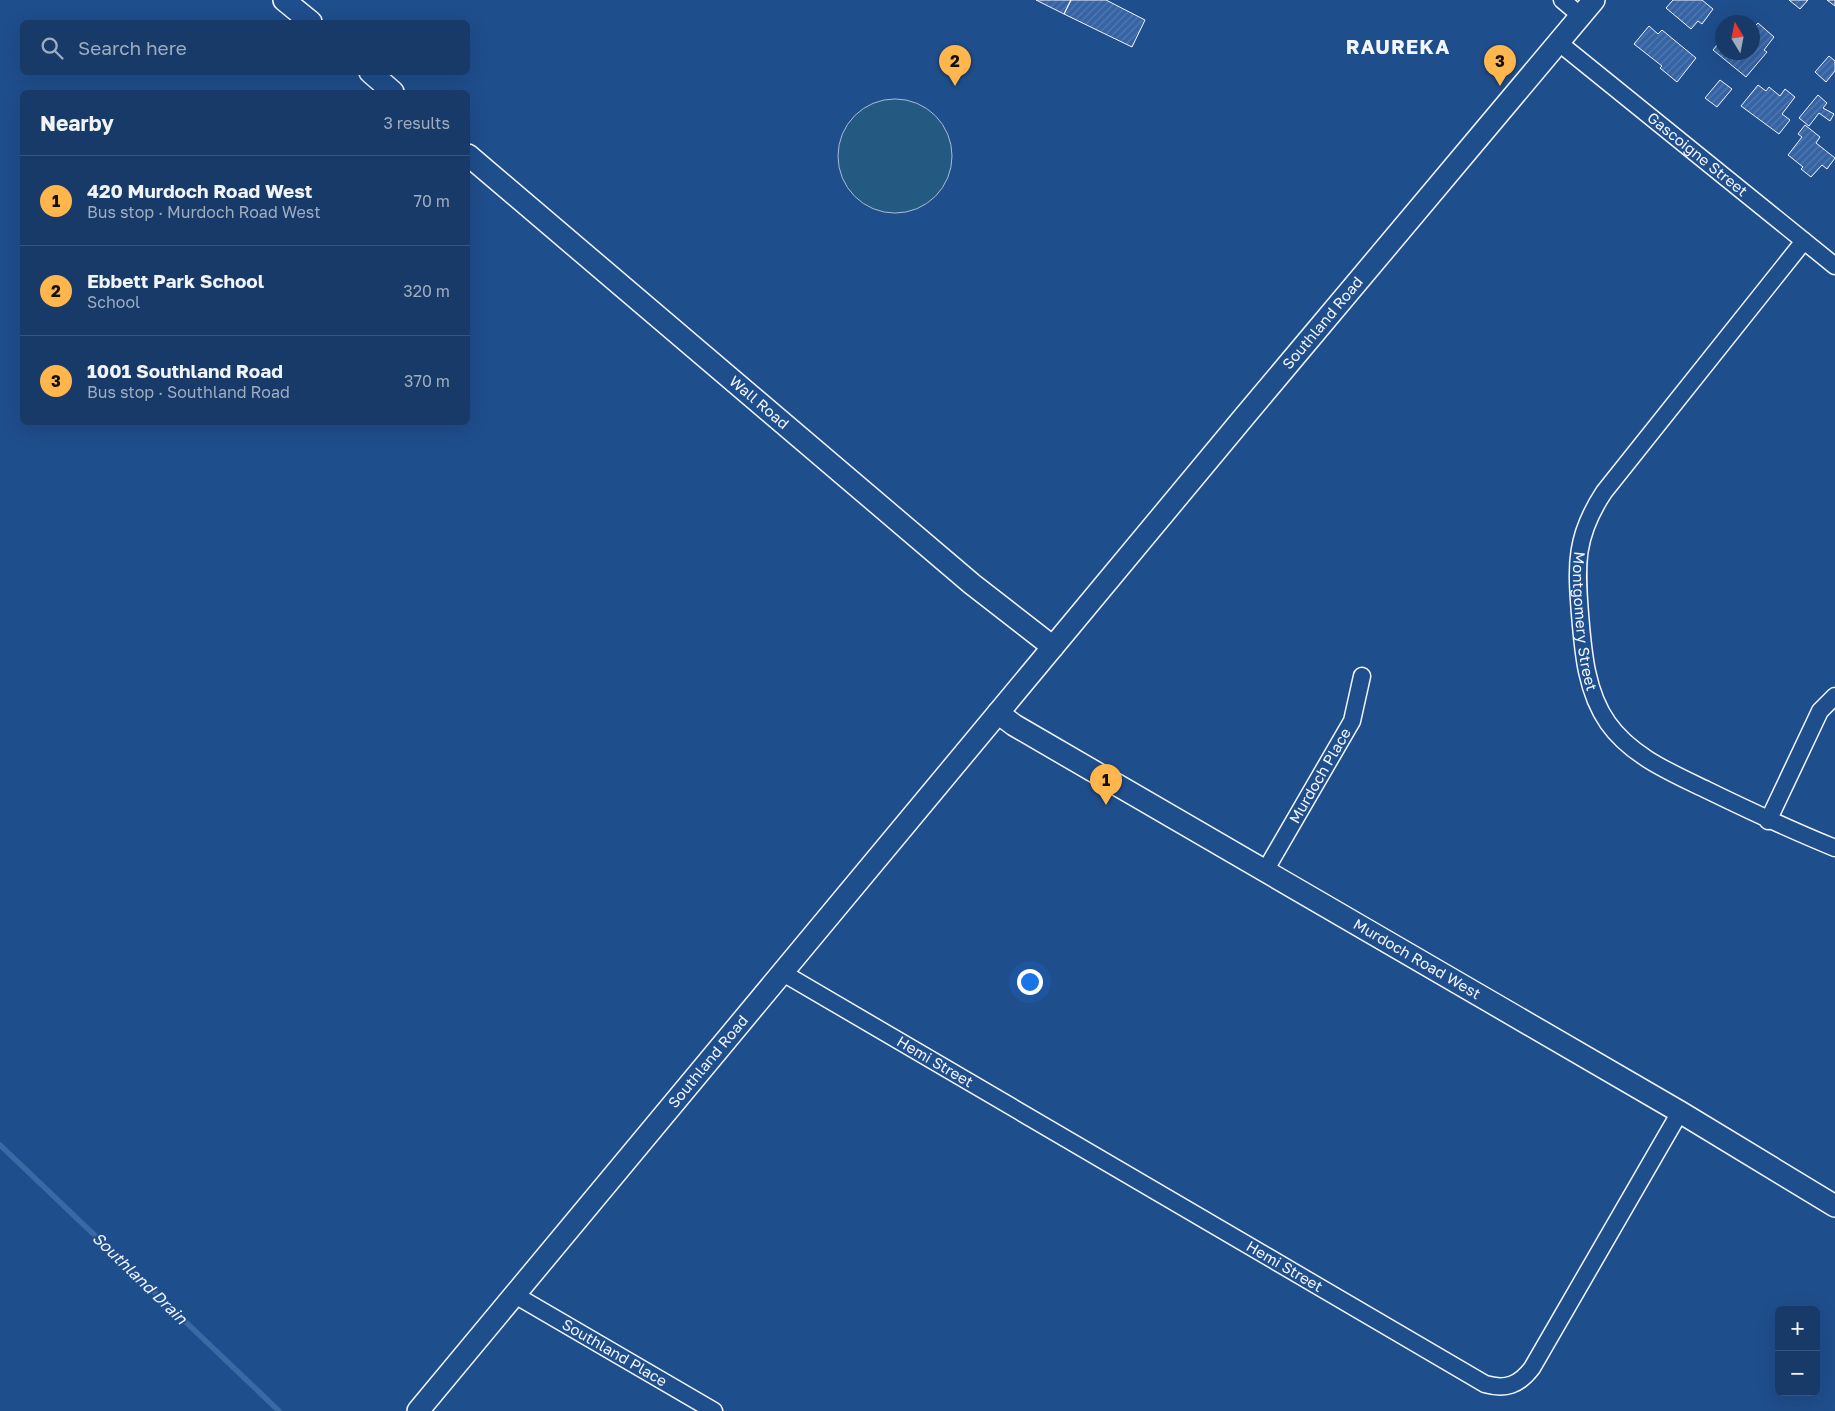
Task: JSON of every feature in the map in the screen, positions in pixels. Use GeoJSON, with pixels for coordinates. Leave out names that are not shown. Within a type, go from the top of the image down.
{"type":"FeatureCollection","features":[{"type":"Feature","properties":{"kind":"street"},"geometry":{"type":"LineString","coordinates":[[284,0],[309,20]]}},
{"type":"Feature","properties":{"kind":"street"},"geometry":{"type":"LineString","coordinates":[[1562,0],[1587,8]]}},
{"type":"Feature","properties":{"kind":"street","name":"Southland Road"},"geometry":{"type":"LineString","coordinates":[[418,1411],[1587,8]]}},
{"type":"Feature","properties":{"kind":"street","name":"Gascoigne Street"},"geometry":{"type":"LineString","coordinates":[[1558,42],[1835,266]]}},
{"type":"Feature","properties":{"kind":"street"},"geometry":{"type":"LineString","coordinates":[[373,75],[391,90]]}},
{"type":"Feature","properties":{"kind":"street","name":"Wall Road"},"geometry":{"type":"LineString","coordinates":[[470,157],[972,584],[1053,647]]}},
{"type":"Feature","properties":{"kind":"street","name":"Montgomery Street"},"geometry":{"type":"LineString","coordinates":[[1804,241],[1604,492],[1592,510],[1582,534],[1578,554],[1577,579],[1587,674],[1597,702],[1608,723],[1619,736],[1638,753],[1668,771],[1768,820],[1835,848]]}},
{"type":"Feature","properties":{"kind":"street","name":"Murdoch Place"},"geometry":{"type":"LineString","coordinates":[[1265,871],[1352,721],[1362,676]]}},
{"type":"Feature","properties":{"kind":"street"},"geometry":{"type":"LineString","coordinates":[[1768,820],[1820,711],[1835,696]]}},
{"type":"Feature","properties":{"kind":"street","name":"Murdoch Road West"},"geometry":{"type":"LineString","coordinates":[[998,713],[1014,725],[1680,1112],[1835,1206]]}},
{"type":"Feature","properties":{"kind":"street","name":"Hemi Street"},"geometry":{"type":"LineString","coordinates":[[783,973],[1485,1384],[1497,1387],[1518,1382],[1532,1368],[1680,1112]]}},
{"type":"Feature","properties":{"kind":"street","name":"Southland Place"},"geometry":{"type":"LineString","coordinates":[[515,1295],[714,1411]]}},
{"type":"Feature","properties":{"kind":"shaded area"},"geometry":{"type":"Polygon","coordinates":[[[895,99],[917,103],[936,115],[948,134],[952,156],[948,178],[936,197],[917,209],[895,213],[873,209],[854,197],[842,178],[838,156],[842,134],[854,115],[873,103],[895,99]]]}},
{"type":"Feature","properties":{"kind":"building"},"geometry":{"type":"Polygon","coordinates":[[[1036,0],[1071,0],[1064,14],[1036,0]]]}},
{"type":"Feature","properties":{"kind":"building"},"geometry":{"type":"Polygon","coordinates":[[[1071,0],[1106,0],[1145,20],[1132,47],[1064,14],[1071,0]]]}},
{"type":"Feature","properties":{"kind":"building"},"geometry":{"type":"Polygon","coordinates":[[[1673,0],[1702,0],[1713,9],[1702,24],[1698,21],[1691,29],[1666,8],[1673,0]]]}},
{"type":"Feature","properties":{"kind":"building"},"geometry":{"type":"Polygon","coordinates":[[[1789,0],[1808,0],[1800,9],[1789,0]]]}},
{"type":"Feature","properties":{"kind":"building"},"geometry":{"type":"Polygon","coordinates":[[[1827,0],[1835,0],[1835,6],[1827,0]]]}},
{"type":"Feature","properties":{"kind":"building"},"geometry":{"type":"Polygon","coordinates":[[[1760,25],[1774,37],[1764,50],[1767,52],[1746,77],[1725,60],[1760,60],[1760,25]]]}},
{"type":"Feature","properties":{"kind":"building"},"geometry":{"type":"Polygon","coordinates":[[[1649,26],[1658,34],[1662,30],[1696,58],[1677,82],[1660,68],[1662,66],[1634,44],[1649,26]]]}},
{"type":"Feature","properties":{"kind":"building"},"geometry":{"type":"Polygon","coordinates":[[[1829,56],[1835,61],[1835,71],[1826,82],[1815,72],[1829,56]]]}},
{"type":"Feature","properties":{"kind":"building"},"geometry":{"type":"Polygon","coordinates":[[[1720,80],[1732,89],[1717,107],[1705,98],[1720,80]]]}},
{"type":"Feature","properties":{"kind":"building"},"geometry":{"type":"Polygon","coordinates":[[[1758,85],[1766,91],[1769,87],[1780,96],[1785,89],[1795,97],[1782,114],[1790,120],[1779,134],[1741,106],[1758,85]]]}},
{"type":"Feature","properties":{"kind":"building"},"geometry":{"type":"Polygon","coordinates":[[[1818,95],[1827,103],[1823,108],[1834,114],[1830,121],[1819,113],[1809,126],[1799,118],[1818,95]]]}},
{"type":"Feature","properties":{"kind":"building"},"geometry":{"type":"Polygon","coordinates":[[[1805,125],[1820,137],[1816,143],[1835,158],[1827,169],[1822,165],[1811,177],[1801,169],[1803,167],[1788,155],[1802,137],[1798,134],[1805,125]]]}},
{"type":"Feature","properties":{"kind":"waterway","name":"Southland Drain"},"geometry":{"type":"LineString","coordinates":[[0,1145],[279,1411]]}},
{"type":"Feature","properties":{"kind":"place","name":"Ebbett Park School"},"geometry":{"type":"Point","coordinates":[955,86]}},
{"type":"Feature","properties":{"kind":"place","name":"1001 Southland Road"},"geometry":{"type":"Point","coordinates":[1500,86]}},
{"type":"Feature","properties":{"kind":"place","name":"420 Murdoch Road West"},"geometry":{"type":"Point","coordinates":[1106,805]}},
{"type":"Feature","properties":{"kind":"district","name":"RAUREKA"},"geometry":{"type":"Point","coordinates":[1398,47]}}]}
